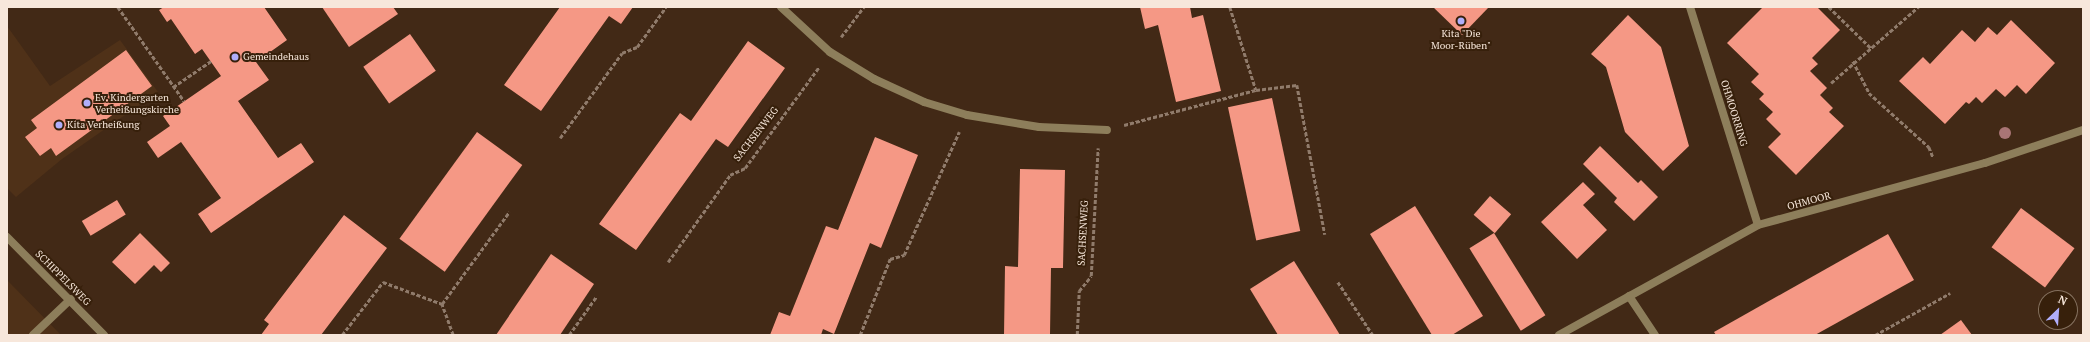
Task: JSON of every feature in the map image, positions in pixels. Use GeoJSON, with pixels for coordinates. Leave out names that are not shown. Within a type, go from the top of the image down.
{"type":"FeatureCollection","features":[{"type":"Feature","properties":{"kind":"street"},"geometry":{"type":"LineString","coordinates":[[781,7],[830,52],[874,79],[924,102],[967,115],[1039,127],[1103,129]]}},
{"type":"Feature","properties":{"kind":"street","name":"OHMOORRING"},"geometry":{"type":"LineString","coordinates":[[1690,7],[1758,225]]}},
{"type":"Feature","properties":{"kind":"street","name":"OHMOOR"},"geometry":{"type":"LineString","coordinates":[[1559,335],[1758,225],[1942,174],[2083,130]]}},
{"type":"Feature","properties":{"kind":"street","name":"SCHIPPELSWEG"},"geometry":{"type":"LineString","coordinates":[[7,237],[71,299],[104,335]]}},
{"type":"Feature","properties":{"kind":"street"},"geometry":{"type":"LineString","coordinates":[[1629,296],[1655,335]]}},
{"type":"Feature","properties":{"kind":"street"},"geometry":{"type":"LineString","coordinates":[[33,335],[71,299]]}},
{"type":"Feature","properties":{"kind":"path"},"geometry":{"type":"LineString","coordinates":[[118,7],[184,101]]}},
{"type":"Feature","properties":{"kind":"path"},"geometry":{"type":"LineString","coordinates":[[560,138],[622,53],[637,47],[666,7]]}},
{"type":"Feature","properties":{"kind":"path","name":"SACHSENWEG"},"geometry":{"type":"LineString","coordinates":[[668,262],[730,174],[745,168],[864,7]]}},
{"type":"Feature","properties":{"kind":"path"},"geometry":{"type":"LineString","coordinates":[[1230,7],[1256,90]]}},
{"type":"Feature","properties":{"kind":"path"},"geometry":{"type":"LineString","coordinates":[[1829,7],[1872,49]]}},
{"type":"Feature","properties":{"kind":"path"},"geometry":{"type":"LineString","coordinates":[[1831,82],[1853,61],[1872,49],[1918,7]]}},
{"type":"Feature","properties":{"kind":"path"},"geometry":{"type":"LineString","coordinates":[[174,87],[211,61]]}},
{"type":"Feature","properties":{"kind":"path"},"geometry":{"type":"LineString","coordinates":[[1853,61],[1869,93],[1928,148],[1942,174]]}},
{"type":"Feature","properties":{"kind":"path"},"geometry":{"type":"LineString","coordinates":[[1103,129],[1256,90],[1297,85],[1325,234]]}},
{"type":"Feature","properties":{"kind":"path"},"geometry":{"type":"LineString","coordinates":[[860,335],[890,259],[904,255],[967,115]]}},
{"type":"Feature","properties":{"kind":"path","name":"SACHSENWEG"},"geometry":{"type":"LineString","coordinates":[[1077,335],[1079,290],[1091,276],[1103,129]]}},
{"type":"Feature","properties":{"kind":"path"},"geometry":{"type":"LineString","coordinates":[[442,304],[509,212]]}},
{"type":"Feature","properties":{"kind":"path"},"geometry":{"type":"LineString","coordinates":[[342,335],[383,282],[442,304]]}},
{"type":"Feature","properties":{"kind":"path"},"geometry":{"type":"LineString","coordinates":[[1338,282],[1373,335]]}},
{"type":"Feature","properties":{"kind":"path"},"geometry":{"type":"LineString","coordinates":[[1875,335],[1950,293]]}},
{"type":"Feature","properties":{"kind":"path"},"geometry":{"type":"LineString","coordinates":[[569,335],[596,297]]}},
{"type":"Feature","properties":{"kind":"path"},"geometry":{"type":"LineString","coordinates":[[442,304],[453,335]]}},
{"type":"Feature","properties":{"kind":"shaded area","name":"Kita Verheißung"},"geometry":{"type":"Polygon","coordinates":[[[7,26],[50,86],[120,40],[158,92],[62,159],[16,197],[7,188],[7,26]]]}},
{"type":"Feature","properties":{"kind":"shaded area"},"geometry":{"type":"Polygon","coordinates":[[[7,280],[61,335],[7,335],[7,280]]]}},
{"type":"Feature","properties":{"kind":"building"},"geometry":{"type":"Polygon","coordinates":[[[164,7],[264,7],[287,40],[256,62],[269,80],[238,101],[278,158],[301,143],[314,162],[211,233],[198,214],[221,198],[181,142],[158,158],[147,142],[170,126],[163,116],[221,76],[202,49],[195,54],[171,19],[167,22],[159,10],[164,7]]]}},
{"type":"Feature","properties":{"kind":"building"},"geometry":{"type":"Polygon","coordinates":[[[322,7],[393,7],[398,14],[349,47],[322,7]]]}},
{"type":"Feature","properties":{"kind":"building"},"geometry":{"type":"Polygon","coordinates":[[[560,7],[633,7],[621,24],[609,16],[541,111],[504,85],[560,7]]]}},
{"type":"Feature","properties":{"kind":"building"},"geometry":{"type":"Polygon","coordinates":[[[1140,7],[1190,7],[1192,18],[1203,15],[1221,91],[1176,102],[1158,25],[1145,29],[1140,7]]]}},
{"type":"Feature","properties":{"kind":"building","name":"Kita \"Die Moor-Rüben\""},"geometry":{"type":"Polygon","coordinates":[[[1433,7],[1489,7],[1462,35],[1433,7]]]}},
{"type":"Feature","properties":{"kind":"building"},"geometry":{"type":"Polygon","coordinates":[[[1763,7],[1817,7],[1840,30],[1812,58],[1818,64],[1810,71],[1827,88],[1820,95],[1833,108],[1829,112],[1844,126],[1796,175],[1768,147],[1781,134],[1766,119],[1773,112],[1759,99],[1764,94],[1751,82],[1759,74],[1727,43],[1763,7]]]}},
{"type":"Feature","properties":{"kind":"building"},"geometry":{"type":"Polygon","coordinates":[[[1628,15],[1661,47],[1689,146],[1663,171],[1625,132],[1606,67],[1591,54],[1628,15]]]}},
{"type":"Feature","properties":{"kind":"building"},"geometry":{"type":"Polygon","coordinates":[[[2011,20],[2055,63],[2026,94],[2017,85],[2005,97],[1996,89],[1982,103],[1976,97],[1969,104],[1966,102],[1945,124],[1899,81],[1923,57],[1930,64],[1962,30],[1975,42],[1988,27],[1997,35],[2011,20]]]}},
{"type":"Feature","properties":{"kind":"building"},"geometry":{"type":"Polygon","coordinates":[[[410,34],[436,71],[389,104],[363,67],[410,34]]]}},
{"type":"Feature","properties":{"kind":"building"},"geometry":{"type":"Polygon","coordinates":[[[748,41],[785,68],[728,147],[716,139],[636,250],[599,224],[680,113],[691,121],[748,41]]]}},
{"type":"Feature","properties":{"kind":"building"},"geometry":{"type":"Polygon","coordinates":[[[126,50],[152,86],[56,156],[51,148],[40,156],[25,137],[37,128],[31,120],[126,50]]]}},
{"type":"Feature","properties":{"kind":"building"},"geometry":{"type":"Polygon","coordinates":[[[1272,98],[1300,231],[1256,240],[1228,107],[1272,98]]]}},
{"type":"Feature","properties":{"kind":"building"},"geometry":{"type":"Polygon","coordinates":[[[477,132],[522,165],[445,272],[399,239],[477,132]]]}},
{"type":"Feature","properties":{"kind":"building"},"geometry":{"type":"Polygon","coordinates":[[[875,137],[918,155],[881,248],[870,243],[834,334],[823,329],[821,335],[770,335],[779,312],[790,316],[826,226],[838,230],[875,137]]]}},
{"type":"Feature","properties":{"kind":"building"},"geometry":{"type":"Polygon","coordinates":[[[1600,146],[1638,183],[1641,180],[1658,197],[1634,221],[1614,202],[1617,198],[1583,164],[1600,146]]]}},
{"type":"Feature","properties":{"kind":"building"},"geometry":{"type":"Polygon","coordinates":[[[1020,169],[1065,170],[1063,268],[1051,268],[1050,335],[1004,335],[1005,266],[1018,267],[1020,169]]]}},
{"type":"Feature","properties":{"kind":"building"},"geometry":{"type":"Polygon","coordinates":[[[1583,182],[1595,194],[1583,205],[1607,230],[1577,259],[1541,222],[1583,182]]]}},
{"type":"Feature","properties":{"kind":"building"},"geometry":{"type":"Polygon","coordinates":[[[1490,196],[1511,214],[1495,233],[1474,215],[1490,196]]]}},
{"type":"Feature","properties":{"kind":"building"},"geometry":{"type":"Polygon","coordinates":[[[117,200],[126,215],[91,236],[82,221],[117,200]]]}},
{"type":"Feature","properties":{"kind":"building"},"geometry":{"type":"Polygon","coordinates":[[[1415,206],[1483,316],[1452,335],[1432,335],[1370,234],[1415,206]]]}},
{"type":"Feature","properties":{"kind":"building"},"geometry":{"type":"Polygon","coordinates":[[[2021,208],[2075,248],[2045,287],[1992,247],[2021,208]]]}},
{"type":"Feature","properties":{"kind":"building"},"geometry":{"type":"Polygon","coordinates":[[[344,215],[387,248],[321,335],[261,335],[269,324],[264,320],[344,215]]]}},
{"type":"Feature","properties":{"kind":"building"},"geometry":{"type":"Polygon","coordinates":[[[140,233],[170,263],[161,272],[154,265],[135,284],[112,262],[140,233]]]}},
{"type":"Feature","properties":{"kind":"building"},"geometry":{"type":"Polygon","coordinates":[[[1494,233],[1545,315],[1521,331],[1469,248],[1494,233]]]}},
{"type":"Feature","properties":{"kind":"building"},"geometry":{"type":"Polygon","coordinates":[[[1888,234],[1914,280],[1815,335],[1716,335],[1714,332],[1888,234]]]}},
{"type":"Feature","properties":{"kind":"building"},"geometry":{"type":"Polygon","coordinates":[[[551,254],[594,284],[560,335],[496,335],[551,254]]]}},
{"type":"Feature","properties":{"kind":"building"},"geometry":{"type":"Polygon","coordinates":[[[1294,261],[1340,335],[1278,335],[1250,289],[1294,261]]]}},
{"type":"Feature","properties":{"kind":"building"},"geometry":{"type":"Polygon","coordinates":[[[1961,320],[1972,335],[1940,335],[1961,320]]]}},
{"type":"Feature","properties":{"kind":"place","name":"Kita \"Die Moor-Rüben\""},"geometry":{"type":"Point","coordinates":[1461,21]}},
{"type":"Feature","properties":{"kind":"place","name":"Gemeindehaus"},"geometry":{"type":"Point","coordinates":[235,57]}},
{"type":"Feature","properties":{"kind":"place","name":"Ev. Kindergarten Verheißungskirche"},"geometry":{"type":"Point","coordinates":[87,103]}},
{"type":"Feature","properties":{"kind":"place","name":"Kita Verheißung"},"geometry":{"type":"Point","coordinates":[59,125]}}]}
